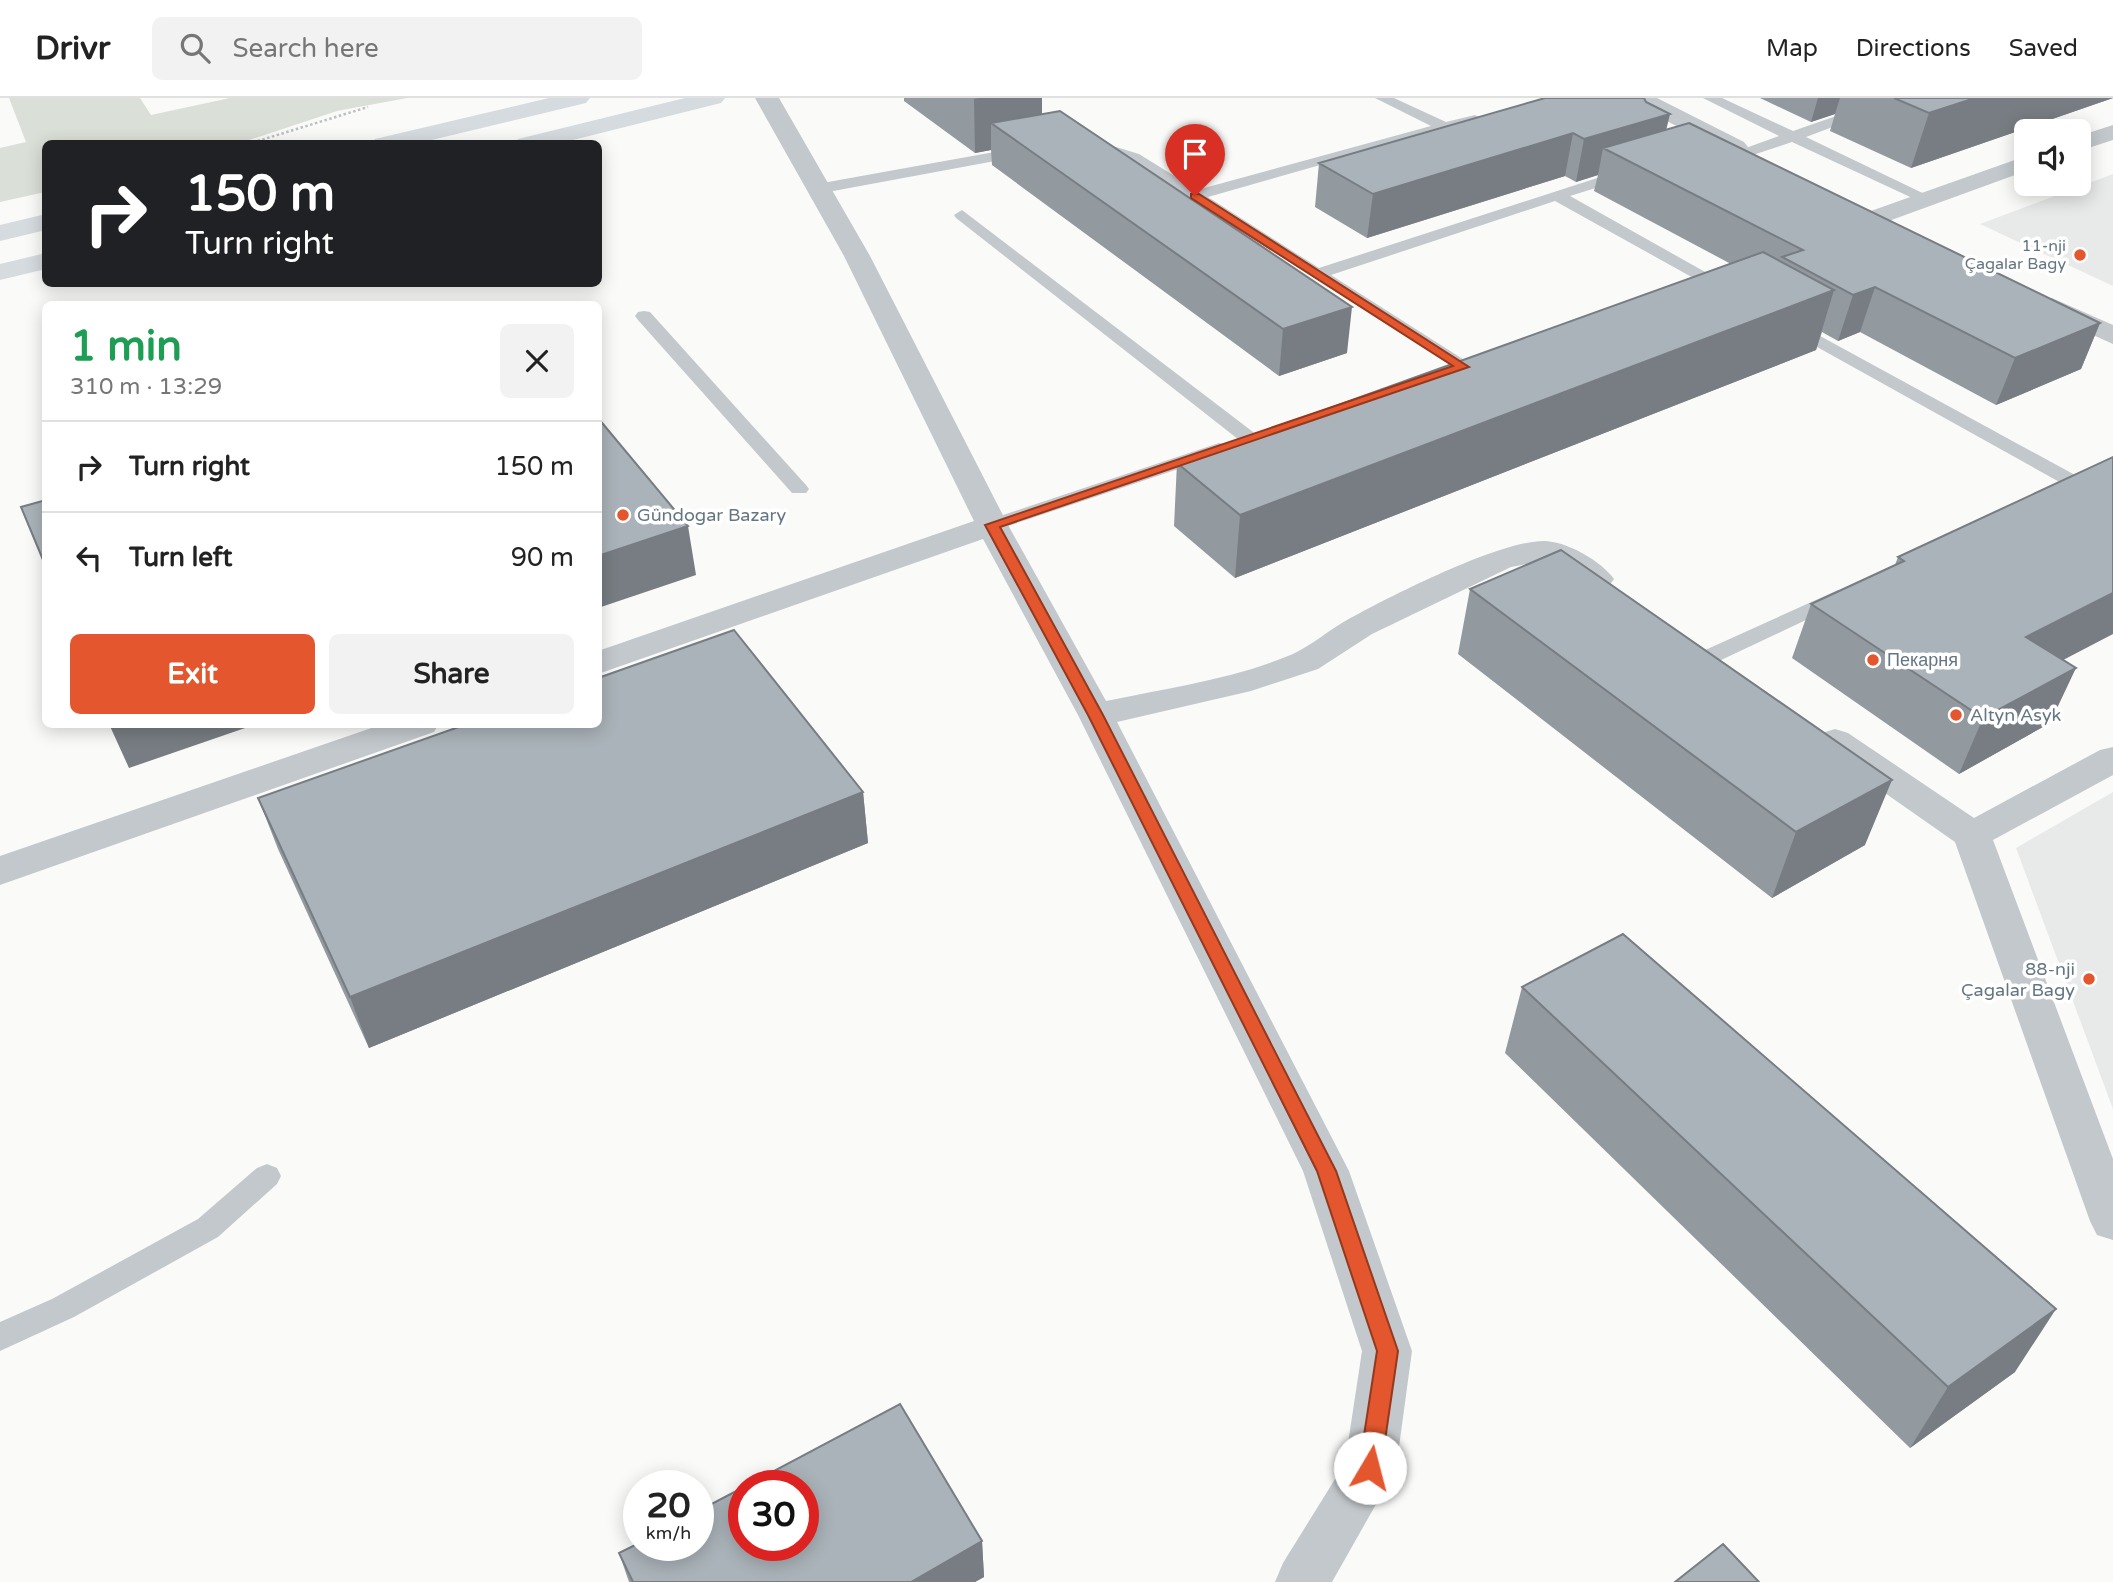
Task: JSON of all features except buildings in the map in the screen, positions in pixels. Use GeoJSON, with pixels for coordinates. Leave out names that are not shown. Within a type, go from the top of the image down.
{"type":"FeatureCollection","features":[{"type":"Feature","properties":{"kind":"main road"},"geometry":{"type":"LineString","coordinates":[[400,140],[578,98]]}},
{"type":"Feature","properties":{"kind":"main road"},"geometry":{"type":"LineString","coordinates":[[542,140],[713,98]]}},
{"type":"Feature","properties":{"kind":"main road"},"geometry":{"type":"LineString","coordinates":[[0,233],[42,223]]}},
{"type":"Feature","properties":{"kind":"main road"},"geometry":{"type":"LineString","coordinates":[[0,272],[42,262]]}},
{"type":"Feature","properties":{"kind":"street"},"geometry":{"type":"LineString","coordinates":[[766,98],[857,256],[992,525],[1096,715],[1326,1171],[1387,1351],[1370,1468],[1302,1582]]}},
{"type":"Feature","properties":{"kind":"street"},"geometry":{"type":"LineString","coordinates":[[1639,98],[1783,170]]}},
{"type":"Feature","properties":{"kind":"street"},"geometry":{"type":"LineString","coordinates":[[2091,140],[2113,132]]}},
{"type":"Feature","properties":{"kind":"street"},"geometry":{"type":"LineString","coordinates":[[1877,217],[2014,167]]}},
{"type":"Feature","properties":{"kind":"street"},"geometry":{"type":"LineString","coordinates":[[1853,206],[1902,230]]}},
{"type":"Feature","properties":{"kind":"street"},"geometry":{"type":"LineString","coordinates":[[2026,293],[2113,336]]}},
{"type":"Feature","properties":{"kind":"street"},"geometry":{"type":"LineString","coordinates":[[602,662],[992,525]]}},
{"type":"Feature","properties":{"kind":"street"},"geometry":{"type":"LineString","coordinates":[[1096,715],[1239,683],[1306,661],[1360,627],[1502,559],[1545,551],[1570,560],[1624,597]]}},
{"type":"Feature","properties":{"kind":"street"},"geometry":{"type":"LineString","coordinates":[[1700,649],[1745,680]]}},
{"type":"Feature","properties":{"kind":"street"},"geometry":{"type":"LineString","coordinates":[[1813,726],[1972,835],[2113,1221]]}},
{"type":"Feature","properties":{"kind":"street"},"geometry":{"type":"LineString","coordinates":[[0,871],[410,728]]}},
{"type":"Feature","properties":{"kind":"street"},"geometry":{"type":"LineString","coordinates":[[1972,835],[2113,759]]}},
{"type":"Feature","properties":{"kind":"lane"},"geometry":{"type":"LineString","coordinates":[[1382,98],[1444,127]]}},
{"type":"Feature","properties":{"kind":"lane"},"geometry":{"type":"LineString","coordinates":[[1710,98],[1927,199]]}},
{"type":"Feature","properties":{"kind":"lane"},"geometry":{"type":"LineString","coordinates":[[1703,151],[1739,148],[1791,137],[1902,98]]}},
{"type":"Feature","properties":{"kind":"lane"},"geometry":{"type":"LineString","coordinates":[[1195,196],[1497,113]]}},
{"type":"Feature","properties":{"kind":"lane"},"geometry":{"type":"LineString","coordinates":[[1074,142],[1103,146],[1134,157],[1317,274],[1469,365],[1438,375]]}},
{"type":"Feature","properties":{"kind":"lane"},"geometry":{"type":"LineString","coordinates":[[817,189],[1035,150]]}},
{"type":"Feature","properties":{"kind":"lane"},"geometry":{"type":"LineString","coordinates":[[1317,274],[1649,167]]}},
{"type":"Feature","properties":{"kind":"lane"},"geometry":{"type":"LineString","coordinates":[[1556,195],[1751,303]]}},
{"type":"Feature","properties":{"kind":"lane"},"geometry":{"type":"LineString","coordinates":[[962,215],[1256,436],[992,525]]}},
{"type":"Feature","properties":{"kind":"lane"},"geometry":{"type":"LineString","coordinates":[[1688,292],[1714,283]]}},
{"type":"Feature","properties":{"kind":"lane"},"geometry":{"type":"LineString","coordinates":[[644,316],[799,489]]}},
{"type":"Feature","properties":{"kind":"lane"},"geometry":{"type":"LineString","coordinates":[[1775,316],[2079,485]]}},
{"type":"Feature","properties":{"kind":"lane"},"geometry":{"type":"LineString","coordinates":[[2056,496],[2102,476]]}},
{"type":"Feature","properties":{"kind":"lane"},"geometry":{"type":"LineString","coordinates":[[1700,649],[1860,585]]}},
{"type":"Feature","properties":{"kind":"lane"},"geometry":{"type":"LineString","coordinates":[[0,1337],[63,1308],[208,1228],[267,1176]]}},
{"type":"Feature","properties":{"kind":"path"},"geometry":{"type":"LineString","coordinates":[[261,140],[370,106]]}},
{"type":"Feature","properties":{"kind":"shaded area"},"geometry":{"type":"Polygon","coordinates":[[[9,98],[140,98],[151,115],[230,98],[407,98],[337,111],[249,140],[42,140],[42,193],[0,202],[0,148],[26,142],[9,98]]]}},
{"type":"Feature","properties":{"kind":"shaded area","name":"11-nji Çagalar Bagy"},"geometry":{"type":"Polygon","coordinates":[[[2113,174],[2113,286],[1980,224],[2054,196],[2091,196],[2091,182],[2113,174]]]}},
{"type":"Feature","properties":{"kind":"shaded area","name":"88-nji Çagalar Bagy"},"geometry":{"type":"Polygon","coordinates":[[[2113,792],[2113,1109],[2016,848],[2113,792]]]}},
{"type":"Feature","properties":{"kind":"place","name":"11-nji Çagalar Bagy"},"geometry":{"type":"Point","coordinates":[2080,255]}},
{"type":"Feature","properties":{"kind":"place","name":"Gündogar Bazary"},"geometry":{"type":"Point","coordinates":[623,515]}},
{"type":"Feature","properties":{"kind":"place","name":"Пекарня"},"geometry":{"type":"Point","coordinates":[1873,660]}},
{"type":"Feature","properties":{"kind":"place","name":"Altyn Asyk"},"geometry":{"type":"Point","coordinates":[1956,715]}},
{"type":"Feature","properties":{"kind":"place","name":"88-nji Çagalar Bagy"},"geometry":{"type":"Point","coordinates":[2089,979]}},
{"type":"Feature","properties":{"kind":"route"},"geometry":{"type":"LineString","coordinates":[[1195,196],[1463,367],[992,525],[1096,715],[1326,1171],[1387,1351],[1370,1468]]}}]}
